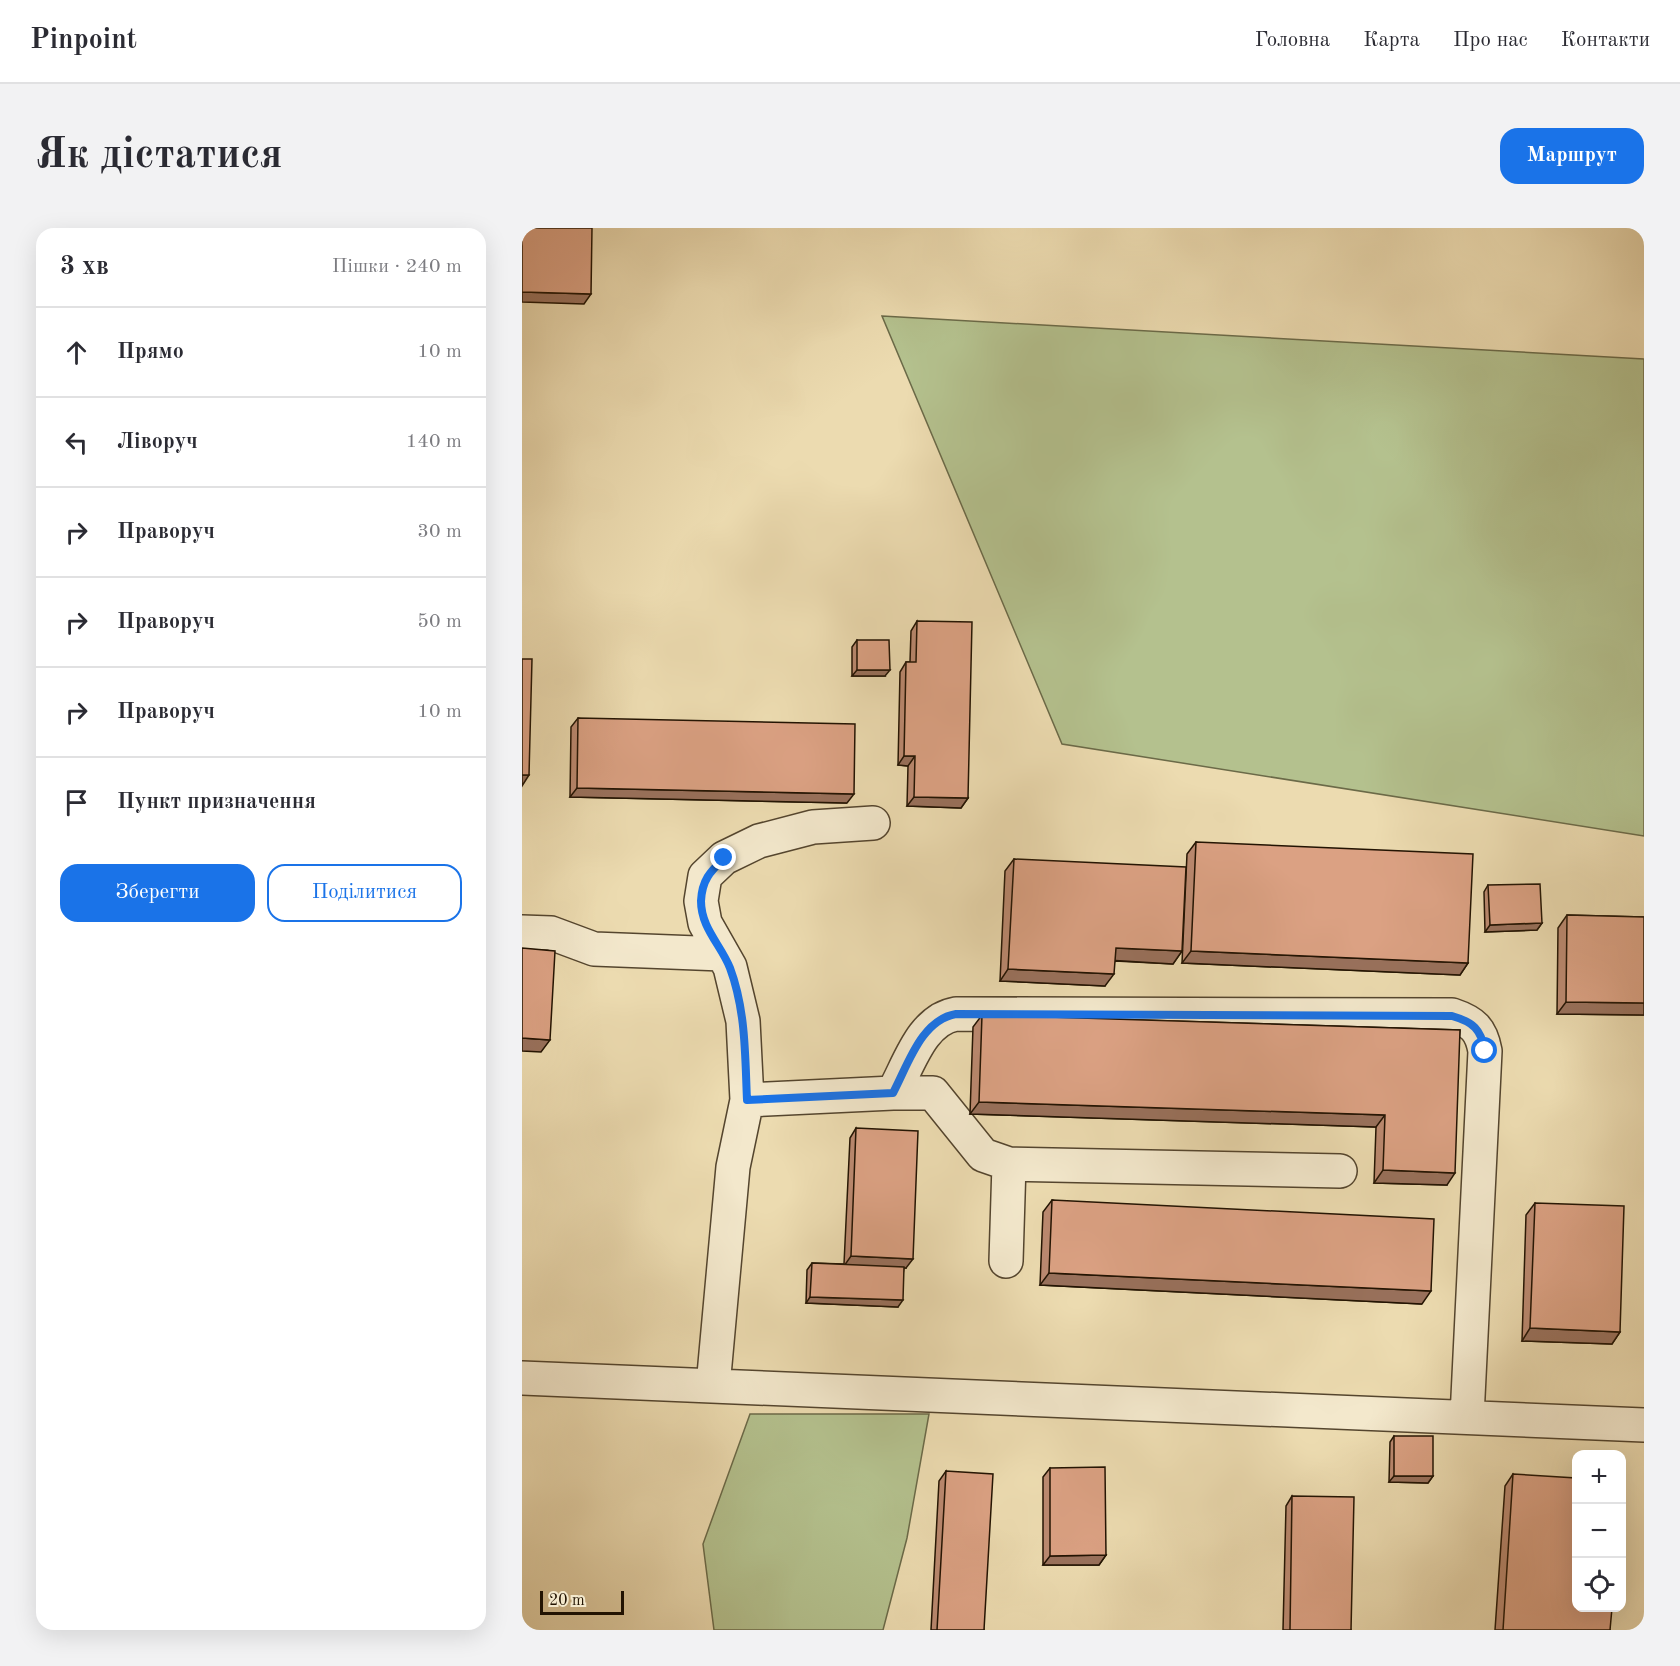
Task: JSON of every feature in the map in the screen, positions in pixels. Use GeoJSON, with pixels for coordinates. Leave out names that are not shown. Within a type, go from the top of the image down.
{"type":"FeatureCollection","features":[{"type":"Feature","properties":{"kind":"lane"},"geometry":{"type":"LineString","coordinates":[[713,1386],[733,1167],[747,1100],[744,1020],[730,967],[705,924],[701,901],[705,876],[724,858],[759,841],[813,827],[873,823]]}},
{"type":"Feature","properties":{"kind":"lane"},"geometry":{"type":"LineString","coordinates":[[522,932],[551,933],[594,949],[722,954]]}},
{"type":"Feature","properties":{"kind":"lane"},"geometry":{"type":"LineString","coordinates":[[893,1093],[926,1031],[939,1019],[956,1014],[1452,1016],[1470,1020],[1482,1034],[1485,1051],[1467,1417]]}},
{"type":"Feature","properties":{"kind":"lane"},"geometry":{"type":"LineString","coordinates":[[747,1100],[933,1093],[983,1155],[1009,1164],[1340,1171]]}},
{"type":"Feature","properties":{"kind":"lane"},"geometry":{"type":"LineString","coordinates":[[1006,1261],[1009,1164]]}},
{"type":"Feature","properties":{"kind":"lane"},"geometry":{"type":"LineString","coordinates":[[522,1378],[1644,1425]]}},
{"type":"Feature","properties":{"kind":"green space"},"geometry":{"type":"Polygon","coordinates":[[[882,316],[1644,359],[1644,836],[1062,744],[882,316]]]}},
{"type":"Feature","properties":{"kind":"green space"},"geometry":{"type":"Polygon","coordinates":[[[750,1414],[929,1414],[907,1538],[883,1630],[714,1630],[703,1544],[750,1414]]]}},
{"type":"Feature","properties":{"kind":"building"},"geometry":{"type":"Polygon","coordinates":[[[522,228],[592,228],[591,294],[522,292],[522,228]]]}},
{"type":"Feature","properties":{"kind":"building"},"geometry":{"type":"Polygon","coordinates":[[[917,621],[972,622],[968,798],[914,797],[915,756],[904,756],[906,662],[916,662],[917,621]]]}},
{"type":"Feature","properties":{"kind":"building"},"geometry":{"type":"Polygon","coordinates":[[[857,640],[889,640],[890,670],[857,670],[857,640]]]}},
{"type":"Feature","properties":{"kind":"building"},"geometry":{"type":"Polygon","coordinates":[[[522,659],[532,659],[529,775],[522,775],[522,659]]]}},
{"type":"Feature","properties":{"kind":"building"},"geometry":{"type":"Polygon","coordinates":[[[578,718],[855,724],[854,794],[577,788],[578,718]]]}},
{"type":"Feature","properties":{"kind":"building"},"geometry":{"type":"Polygon","coordinates":[[[1196,842],[1473,854],[1468,963],[1191,951],[1196,842]]]}},
{"type":"Feature","properties":{"kind":"building"},"geometry":{"type":"Polygon","coordinates":[[[1014,859],[1186,867],[1182,951],[1116,948],[1114,974],[1008,969],[1014,859]]]}},
{"type":"Feature","properties":{"kind":"building"},"geometry":{"type":"Polygon","coordinates":[[[1540,884],[1542,923],[1490,925],[1488,885],[1540,884]]]}},
{"type":"Feature","properties":{"kind":"building"},"geometry":{"type":"Polygon","coordinates":[[[1567,915],[1644,917],[1644,1003],[1566,1002],[1567,915]]]}},
{"type":"Feature","properties":{"kind":"building"},"geometry":{"type":"Polygon","coordinates":[[[522,948],[555,951],[550,1040],[522,1038],[522,948]]]}},
{"type":"Feature","properties":{"kind":"building"},"geometry":{"type":"Polygon","coordinates":[[[982,1015],[1460,1030],[1455,1173],[1383,1170],[1385,1115],[979,1102],[982,1015]]]}},
{"type":"Feature","properties":{"kind":"building"},"geometry":{"type":"Polygon","coordinates":[[[856,1128],[918,1131],[913,1259],[851,1256],[856,1128]]]}},
{"type":"Feature","properties":{"kind":"building"},"geometry":{"type":"Polygon","coordinates":[[[1052,1200],[1434,1219],[1431,1291],[1049,1273],[1052,1200]]]}},
{"type":"Feature","properties":{"kind":"building"},"geometry":{"type":"Polygon","coordinates":[[[1535,1203],[1624,1206],[1620,1332],[1530,1328],[1535,1203]]]}},
{"type":"Feature","properties":{"kind":"building"},"geometry":{"type":"Polygon","coordinates":[[[812,1263],[904,1267],[903,1300],[810,1297],[812,1263]]]}},
{"type":"Feature","properties":{"kind":"building"},"geometry":{"type":"Polygon","coordinates":[[[1394,1436],[1433,1436],[1433,1476],[1394,1476],[1394,1436]]]}},
{"type":"Feature","properties":{"kind":"building"},"geometry":{"type":"Polygon","coordinates":[[[1105,1467],[1106,1555],[1050,1556],[1050,1468],[1105,1467]]]}},
{"type":"Feature","properties":{"kind":"building"},"geometry":{"type":"Polygon","coordinates":[[[946,1471],[993,1474],[984,1630],[937,1630],[946,1471]]]}},
{"type":"Feature","properties":{"kind":"building"},"geometry":{"type":"Polygon","coordinates":[[[1513,1474],[1572,1478],[1572,1612],[1612,1612],[1610,1630],[1503,1630],[1513,1474]]]}},
{"type":"Feature","properties":{"kind":"building"},"geometry":{"type":"Polygon","coordinates":[[[1292,1496],[1354,1497],[1351,1630],[1290,1630],[1292,1496]]]}},
{"type":"Feature","properties":{"kind":"route"},"geometry":{"type":"LineString","coordinates":[[724,858],[705,876],[701,901],[705,924],[730,967],[744,1020],[747,1100],[893,1093],[926,1031],[934,1022],[945,1016],[956,1014],[1452,1016],[1470,1020],[1482,1034],[1485,1051]]}}]}
